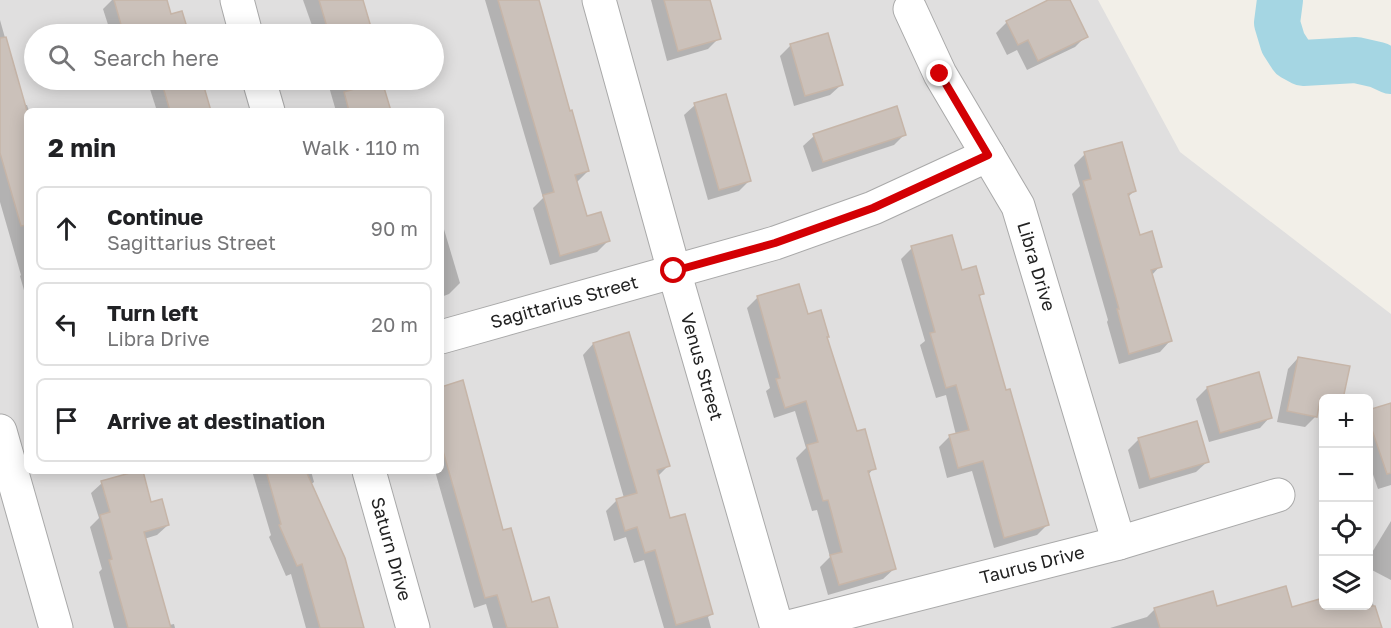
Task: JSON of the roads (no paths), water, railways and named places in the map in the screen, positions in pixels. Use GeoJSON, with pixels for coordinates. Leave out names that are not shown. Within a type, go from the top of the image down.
{"type":"FeatureCollection","features":[{"type":"Feature","properties":{"kind":"street"},"geometry":{"type":"LineString","coordinates":[[237,0],[243,24]]}},
{"type":"Feature","properties":{"kind":"street","name":"Venus Street"},"geometry":{"type":"LineString","coordinates":[[599,0],[777,628]]}},
{"type":"Feature","properties":{"kind":"street","name":"Libra Drive"},"geometry":{"type":"LineString","coordinates":[[910,9],[940,74],[1018,206],[1119,543]]}},
{"type":"Feature","properties":{"kind":"street"},"geometry":{"type":"LineString","coordinates":[[262,90],[267,108]]}},
{"type":"Feature","properties":{"kind":"street","name":"Sagittarius Street"},"geometry":{"type":"LineString","coordinates":[[444,336],[775,243],[873,208],[988,155]]}},
{"type":"Feature","properties":{"kind":"street"},"geometry":{"type":"LineString","coordinates":[[9,450],[56,628]]}},
{"type":"Feature","properties":{"kind":"street","name":"Saturn Drive"},"geometry":{"type":"LineString","coordinates":[[370,474],[413,628]]}},
{"type":"Feature","properties":{"kind":"street","name":"Taurus Drive"},"geometry":{"type":"LineString","coordinates":[[785,628],[1119,543],[1278,495]]}},
{"type":"Feature","properties":{"kind":"waterway"},"geometry":{"type":"LineString","coordinates":[[1280,0],[1277,23],[1283,43],[1292,57],[1303,63],[1356,60],[1378,65],[1391,71]]}}]}
